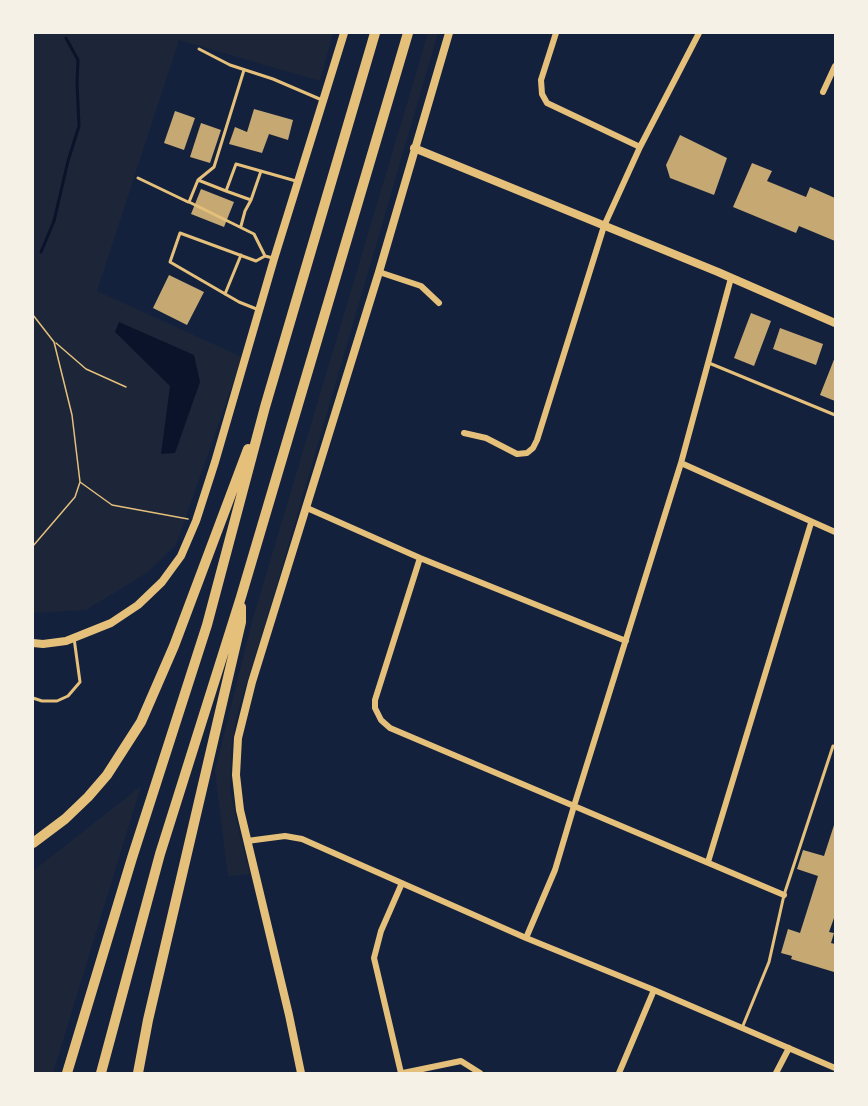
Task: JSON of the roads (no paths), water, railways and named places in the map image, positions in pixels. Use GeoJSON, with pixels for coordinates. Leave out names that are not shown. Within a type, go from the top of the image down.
{"type":"FeatureCollection","features":[{"type":"Feature","properties":{"kind":"highway"},"geometry":{"type":"LineString","coordinates":[[67,1073],[207,625],[265,406],[375,33]]}},
{"type":"Feature","properties":{"kind":"highway"},"geometry":{"type":"LineString","coordinates":[[101,1073],[159,854],[241,597],[408,33]]}},
{"type":"Feature","properties":{"kind":"highway"},"geometry":{"type":"LineString","coordinates":[[33,843],[65,819],[107,775],[141,722],[174,646],[265,406]]}},
{"type":"Feature","properties":{"kind":"highway"},"geometry":{"type":"LineString","coordinates":[[138,1073],[148,1020],[241,622],[241,597]]}},
{"type":"Feature","properties":{"kind":"street"},"geometry":{"type":"LineString","coordinates":[[33,643],[74,638],[111,623],[138,605],[162,582],[181,556],[196,521],[218,452],[274,259],[344,33]]}},
{"type":"Feature","properties":{"kind":"street"},"geometry":{"type":"LineString","coordinates":[[302,1073],[237,790],[238,738],[252,682],[379,272],[449,33]]}},
{"type":"Feature","properties":{"kind":"street"},"geometry":{"type":"LineString","coordinates":[[556,33],[541,80],[542,94],[547,103],[640,147]]}},
{"type":"Feature","properties":{"kind":"street"},"geometry":{"type":"LineString","coordinates":[[465,432],[486,438],[517,454],[527,453],[537,440],[604,226],[640,147],[699,33]]}},
{"type":"Feature","properties":{"kind":"street"},"geometry":{"type":"LineString","coordinates":[[823,92],[835,66]]}},
{"type":"Feature","properties":{"kind":"street"},"geometry":{"type":"LineString","coordinates":[[414,148],[731,278],[835,324]]}},
{"type":"Feature","properties":{"kind":"street"},"geometry":{"type":"LineString","coordinates":[[379,272],[421,286],[439,303]]}},
{"type":"Feature","properties":{"kind":"street"},"geometry":{"type":"LineString","coordinates":[[526,938],[555,870],[626,642],[681,464],[731,278]]}},
{"type":"Feature","properties":{"kind":"street"},"geometry":{"type":"LineString","coordinates":[[681,464],[835,532]]}},
{"type":"Feature","properties":{"kind":"street"},"geometry":{"type":"LineString","coordinates":[[307,508],[420,558],[626,642]]}},
{"type":"Feature","properties":{"kind":"street"},"geometry":{"type":"LineString","coordinates":[[708,862],[812,522]]}},
{"type":"Feature","properties":{"kind":"street"},"geometry":{"type":"LineString","coordinates":[[420,558],[375,700],[375,708],[381,720],[390,728],[784,895]]}},
{"type":"Feature","properties":{"kind":"street"},"geometry":{"type":"LineString","coordinates":[[247,841],[285,836],[302,839],[526,938],[835,1068]]}},
{"type":"Feature","properties":{"kind":"street"},"geometry":{"type":"LineString","coordinates":[[402,883],[381,931],[374,958],[402,1073],[462,1061],[480,1073]]}},
{"type":"Feature","properties":{"kind":"street"},"geometry":{"type":"LineString","coordinates":[[619,1073],[654,990]]}},
{"type":"Feature","properties":{"kind":"street"},"geometry":{"type":"LineString","coordinates":[[776,1073],[789,1048]]}},
{"type":"Feature","properties":{"kind":"lane"},"geometry":{"type":"LineString","coordinates":[[199,49],[230,65],[273,79],[322,100]]}},
{"type":"Feature","properties":{"kind":"lane"},"geometry":{"type":"LineString","coordinates":[[189,202],[198,180],[214,167],[244,70]]}},
{"type":"Feature","properties":{"kind":"lane"},"geometry":{"type":"LineString","coordinates":[[226,191],[236,164],[298,181]]}},
{"type":"Feature","properties":{"kind":"lane"},"geometry":{"type":"LineString","coordinates":[[240,226],[261,171]]}},
{"type":"Feature","properties":{"kind":"lane"},"geometry":{"type":"LineString","coordinates":[[138,178],[254,234],[265,256],[274,259]]}},
{"type":"Feature","properties":{"kind":"lane"},"geometry":{"type":"LineString","coordinates":[[198,180],[251,200]]}},
{"type":"Feature","properties":{"kind":"lane"},"geometry":{"type":"LineString","coordinates":[[260,310],[239,302],[170,262],[180,233],[256,261],[265,256]]}},
{"type":"Feature","properties":{"kind":"lane"},"geometry":{"type":"LineString","coordinates":[[225,294],[241,255]]}},
{"type":"Feature","properties":{"kind":"lane"},"geometry":{"type":"LineString","coordinates":[[708,363],[835,415]]}},
{"type":"Feature","properties":{"kind":"lane"},"geometry":{"type":"LineString","coordinates":[[33,698],[57,702],[68,696],[80,682],[74,638]]}},
{"type":"Feature","properties":{"kind":"lane"},"geometry":{"type":"LineString","coordinates":[[742,1028],[769,962],[784,895],[833,746]]}},
{"type":"Feature","properties":{"kind":"waterway"},"geometry":{"type":"LineString","coordinates":[[41,252],[54,221],[79,126],[78,60],[66,38]]}}]}
